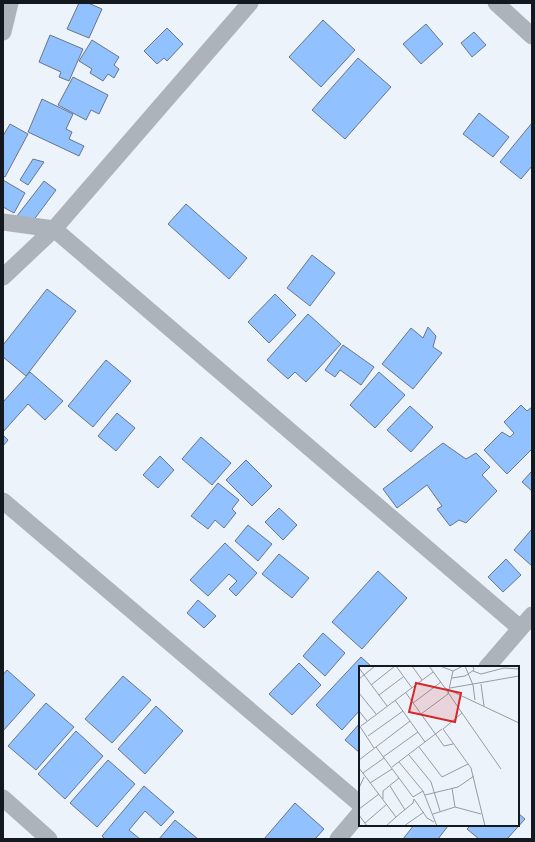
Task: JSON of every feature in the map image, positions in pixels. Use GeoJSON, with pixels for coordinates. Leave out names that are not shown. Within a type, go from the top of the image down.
{"type":"FeatureCollection","features":[{"type":"Feature","properties":{"kind":"street"},"geometry":{"type":"LineString","coordinates":[[3,32],[10,3]]}},
{"type":"Feature","properties":{"kind":"street"},"geometry":{"type":"LineString","coordinates":[[3,277],[54,229],[250,3]]}},
{"type":"Feature","properties":{"kind":"street"},"geometry":{"type":"LineString","coordinates":[[496,3],[532,36]]}},
{"type":"Feature","properties":{"kind":"street"},"geometry":{"type":"LineString","coordinates":[[3,222],[54,229],[520,628]]}},
{"type":"Feature","properties":{"kind":"street"},"geometry":{"type":"LineString","coordinates":[[3,501],[359,803]]}},
{"type":"Feature","properties":{"kind":"street"},"geometry":{"type":"LineString","coordinates":[[488,666],[532,615]]}},
{"type":"Feature","properties":{"kind":"street"},"geometry":{"type":"LineString","coordinates":[[3,798],[49,839]]}},
{"type":"Feature","properties":{"kind":"street"},"geometry":{"type":"LineString","coordinates":[[338,839],[359,814]]}},
{"type":"Feature","properties":{"kind":"building"},"geometry":{"type":"Polygon","coordinates":[[[79,3],[88,3],[102,9],[89,38],[67,29],[79,3]]]}},
{"type":"Feature","properties":{"kind":"building"},"geometry":{"type":"Polygon","coordinates":[[[323,20],[355,50],[321,87],[289,57],[323,20]]]}},
{"type":"Feature","properties":{"kind":"building"},"geometry":{"type":"Polygon","coordinates":[[[426,24],[443,44],[421,64],[403,44],[426,24]]]}},
{"type":"Feature","properties":{"kind":"building"},"geometry":{"type":"Polygon","coordinates":[[[167,28],[183,44],[167,61],[164,58],[157,64],[144,51],[167,28]]]}},
{"type":"Feature","properties":{"kind":"building"},"geometry":{"type":"Polygon","coordinates":[[[474,32],[486,45],[472,57],[461,43],[474,32]]]}},
{"type":"Feature","properties":{"kind":"building"},"geometry":{"type":"Polygon","coordinates":[[[50,35],[83,49],[69,81],[59,77],[61,72],[39,62],[50,35]]]}},
{"type":"Feature","properties":{"kind":"building"},"geometry":{"type":"Polygon","coordinates":[[[92,40],[119,57],[114,65],[119,69],[114,78],[108,74],[103,81],[90,73],[92,69],[79,61],[92,40]]]}},
{"type":"Feature","properties":{"kind":"building"},"geometry":{"type":"Polygon","coordinates":[[[358,58],[391,87],[345,139],[312,110],[358,58]]]}},
{"type":"Feature","properties":{"kind":"building"},"geometry":{"type":"Polygon","coordinates":[[[73,77],[108,95],[99,114],[91,110],[86,120],[58,105],[73,77]]]}},
{"type":"Feature","properties":{"kind":"building"},"geometry":{"type":"Polygon","coordinates":[[[42,99],[73,114],[66,129],[72,132],[69,139],[84,146],[79,156],[28,132],[42,99]]]}},
{"type":"Feature","properties":{"kind":"building"},"geometry":{"type":"Polygon","coordinates":[[[479,113],[509,137],[493,157],[463,134],[479,113]]]}},
{"type":"Feature","properties":{"kind":"building"},"geometry":{"type":"Polygon","coordinates":[[[532,123],[532,166],[521,179],[500,162],[532,123]]]}},
{"type":"Feature","properties":{"kind":"building"},"geometry":{"type":"Polygon","coordinates":[[[10,124],[28,134],[5,177],[3,176],[3,136],[10,124]]]}},
{"type":"Feature","properties":{"kind":"building"},"geometry":{"type":"Polygon","coordinates":[[[33,159],[44,162],[28,185],[20,180],[33,159]]]}},
{"type":"Feature","properties":{"kind":"building"},"geometry":{"type":"Polygon","coordinates":[[[3,180],[25,193],[14,213],[3,207],[3,180]]]}},
{"type":"Feature","properties":{"kind":"building"},"geometry":{"type":"Polygon","coordinates":[[[44,181],[56,190],[30,225],[17,216],[44,181]]]}},
{"type":"Feature","properties":{"kind":"building"},"geometry":{"type":"Polygon","coordinates":[[[186,204],[247,258],[229,279],[168,224],[186,204]]]}},
{"type":"Feature","properties":{"kind":"building"},"geometry":{"type":"Polygon","coordinates":[[[312,255],[335,273],[310,306],[287,288],[312,255]]]}},
{"type":"Feature","properties":{"kind":"building"},"geometry":{"type":"Polygon","coordinates":[[[47,289],[76,311],[26,376],[3,357],[3,345],[47,289]]]}},
{"type":"Feature","properties":{"kind":"building"},"geometry":{"type":"Polygon","coordinates":[[[275,294],[296,315],[269,343],[248,322],[275,294]]]}},
{"type":"Feature","properties":{"kind":"building"},"geometry":{"type":"Polygon","coordinates":[[[308,314],[341,344],[306,382],[295,372],[288,379],[267,360],[308,314]]]}},
{"type":"Feature","properties":{"kind":"building"},"geometry":{"type":"Polygon","coordinates":[[[428,327],[436,336],[433,347],[442,353],[413,389],[382,364],[411,328],[423,338],[428,327]]]}},
{"type":"Feature","properties":{"kind":"building"},"geometry":{"type":"Polygon","coordinates":[[[343,345],[374,367],[361,385],[340,370],[335,377],[325,370],[343,345]]]}},
{"type":"Feature","properties":{"kind":"building"},"geometry":{"type":"Polygon","coordinates":[[[106,360],[131,381],[93,427],[68,406],[106,360]]]}},
{"type":"Feature","properties":{"kind":"building"},"geometry":{"type":"Polygon","coordinates":[[[30,372],[63,401],[45,420],[28,404],[3,432],[3,402],[30,372]]]}},
{"type":"Feature","properties":{"kind":"building"},"geometry":{"type":"Polygon","coordinates":[[[379,372],[405,395],[375,428],[350,405],[379,372]]]}},
{"type":"Feature","properties":{"kind":"building"},"geometry":{"type":"Polygon","coordinates":[[[521,405],[527,411],[532,407],[532,449],[507,474],[484,450],[502,432],[510,437],[514,433],[504,422],[521,405]]]}},
{"type":"Feature","properties":{"kind":"building"},"geometry":{"type":"Polygon","coordinates":[[[410,406],[433,427],[411,452],[387,430],[410,406]]]}},
{"type":"Feature","properties":{"kind":"building"},"geometry":{"type":"Polygon","coordinates":[[[117,413],[135,428],[116,451],[98,436],[117,413]]]}},
{"type":"Feature","properties":{"kind":"building"},"geometry":{"type":"Polygon","coordinates":[[[3,435],[8,440],[3,446],[3,435]]]}},
{"type":"Feature","properties":{"kind":"building"},"geometry":{"type":"Polygon","coordinates":[[[201,437],[231,463],[212,485],[182,459],[201,437]]]}},
{"type":"Feature","properties":{"kind":"building"},"geometry":{"type":"Polygon","coordinates":[[[443,443],[466,459],[476,453],[490,467],[482,475],[497,491],[466,523],[459,520],[450,526],[437,509],[442,506],[427,485],[397,508],[383,489],[443,443]]]}},
{"type":"Feature","properties":{"kind":"building"},"geometry":{"type":"Polygon","coordinates":[[[160,456],[174,470],[158,488],[143,475],[160,456]]]}},
{"type":"Feature","properties":{"kind":"building"},"geometry":{"type":"Polygon","coordinates":[[[246,460],[272,486],[252,506],[226,480],[246,460]]]}},
{"type":"Feature","properties":{"kind":"building"},"geometry":{"type":"Polygon","coordinates":[[[532,471],[532,491],[522,482],[532,471]]]}},
{"type":"Feature","properties":{"kind":"building"},"geometry":{"type":"Polygon","coordinates":[[[218,483],[239,500],[232,509],[236,513],[224,528],[215,520],[208,529],[191,516],[218,483]]]}},
{"type":"Feature","properties":{"kind":"building"},"geometry":{"type":"Polygon","coordinates":[[[279,508],[297,525],[283,540],[265,522],[279,508]]]}},
{"type":"Feature","properties":{"kind":"building"},"geometry":{"type":"Polygon","coordinates":[[[248,525],[272,544],[258,561],[235,541],[248,525]]]}},
{"type":"Feature","properties":{"kind":"building"},"geometry":{"type":"Polygon","coordinates":[[[532,529],[532,566],[514,550],[532,529]]]}},
{"type":"Feature","properties":{"kind":"building"},"geometry":{"type":"Polygon","coordinates":[[[225,543],[257,573],[236,596],[229,589],[237,581],[229,574],[208,596],[190,580],[225,543]]]}},
{"type":"Feature","properties":{"kind":"building"},"geometry":{"type":"Polygon","coordinates":[[[279,554],[309,578],[292,598],[262,574],[279,554]]]}},
{"type":"Feature","properties":{"kind":"building"},"geometry":{"type":"Polygon","coordinates":[[[506,559],[521,575],[503,592],[488,577],[506,559]]]}},
{"type":"Feature","properties":{"kind":"building"},"geometry":{"type":"Polygon","coordinates":[[[378,571],[407,598],[362,649],[332,622],[378,571]]]}},
{"type":"Feature","properties":{"kind":"building"},"geometry":{"type":"Polygon","coordinates":[[[198,600],[216,616],[204,628],[187,613],[198,600]]]}},
{"type":"Feature","properties":{"kind":"building"},"geometry":{"type":"Polygon","coordinates":[[[323,633],[345,653],[325,676],[303,656],[323,633]]]}},
{"type":"Feature","properties":{"kind":"building"},"geometry":{"type":"Polygon","coordinates":[[[361,657],[371,666],[359,666],[359,711],[342,730],[316,705],[361,657]]]}},
{"type":"Feature","properties":{"kind":"building"},"geometry":{"type":"Polygon","coordinates":[[[299,663],[321,685],[292,715],[269,694],[299,663]]]}},
{"type":"Feature","properties":{"kind":"building"},"geometry":{"type":"Polygon","coordinates":[[[7,670],[35,695],[3,731],[3,675],[7,670]]]}},
{"type":"Feature","properties":{"kind":"building"},"geometry":{"type":"Polygon","coordinates":[[[123,676],[151,700],[112,743],[85,719],[123,676]]]}},
{"type":"Feature","properties":{"kind":"building"},"geometry":{"type":"Polygon","coordinates":[[[46,703],[74,727],[36,770],[8,746],[46,703]]]}},
{"type":"Feature","properties":{"kind":"building"},"geometry":{"type":"Polygon","coordinates":[[[156,706],[183,731],[145,774],[118,749],[156,706]]]}},
{"type":"Feature","properties":{"kind":"building"},"geometry":{"type":"Polygon","coordinates":[[[359,724],[359,752],[345,740],[359,724]]]}},
{"type":"Feature","properties":{"kind":"building"},"geometry":{"type":"Polygon","coordinates":[[[76,731],[103,756],[65,799],[38,774],[76,731]]]}},
{"type":"Feature","properties":{"kind":"building"},"geometry":{"type":"Polygon","coordinates":[[[108,760],[135,784],[97,827],[70,803],[108,760]]]}},
{"type":"Feature","properties":{"kind":"building"},"geometry":{"type":"Polygon","coordinates":[[[144,786],[174,812],[161,826],[145,811],[129,830],[140,839],[105,839],[102,836],[144,786]]]}},
{"type":"Feature","properties":{"kind":"building"},"geometry":{"type":"Polygon","coordinates":[[[295,803],[324,829],[315,839],[264,839],[295,803]]]}},
{"type":"Feature","properties":{"kind":"building"},"geometry":{"type":"Polygon","coordinates":[[[519,814],[525,819],[519,826],[519,814]]]}},
{"type":"Feature","properties":{"kind":"building"},"geometry":{"type":"Polygon","coordinates":[[[175,820],[198,839],[159,839],[175,820]]]}},
{"type":"Feature","properties":{"kind":"building"},"geometry":{"type":"Polygon","coordinates":[[[413,826],[448,826],[438,839],[403,839],[413,826]]]}},
{"type":"Feature","properties":{"kind":"building"},"geometry":{"type":"Polygon","coordinates":[[[470,826],[519,826],[507,839],[479,839],[467,829],[470,826]]]}}]}
